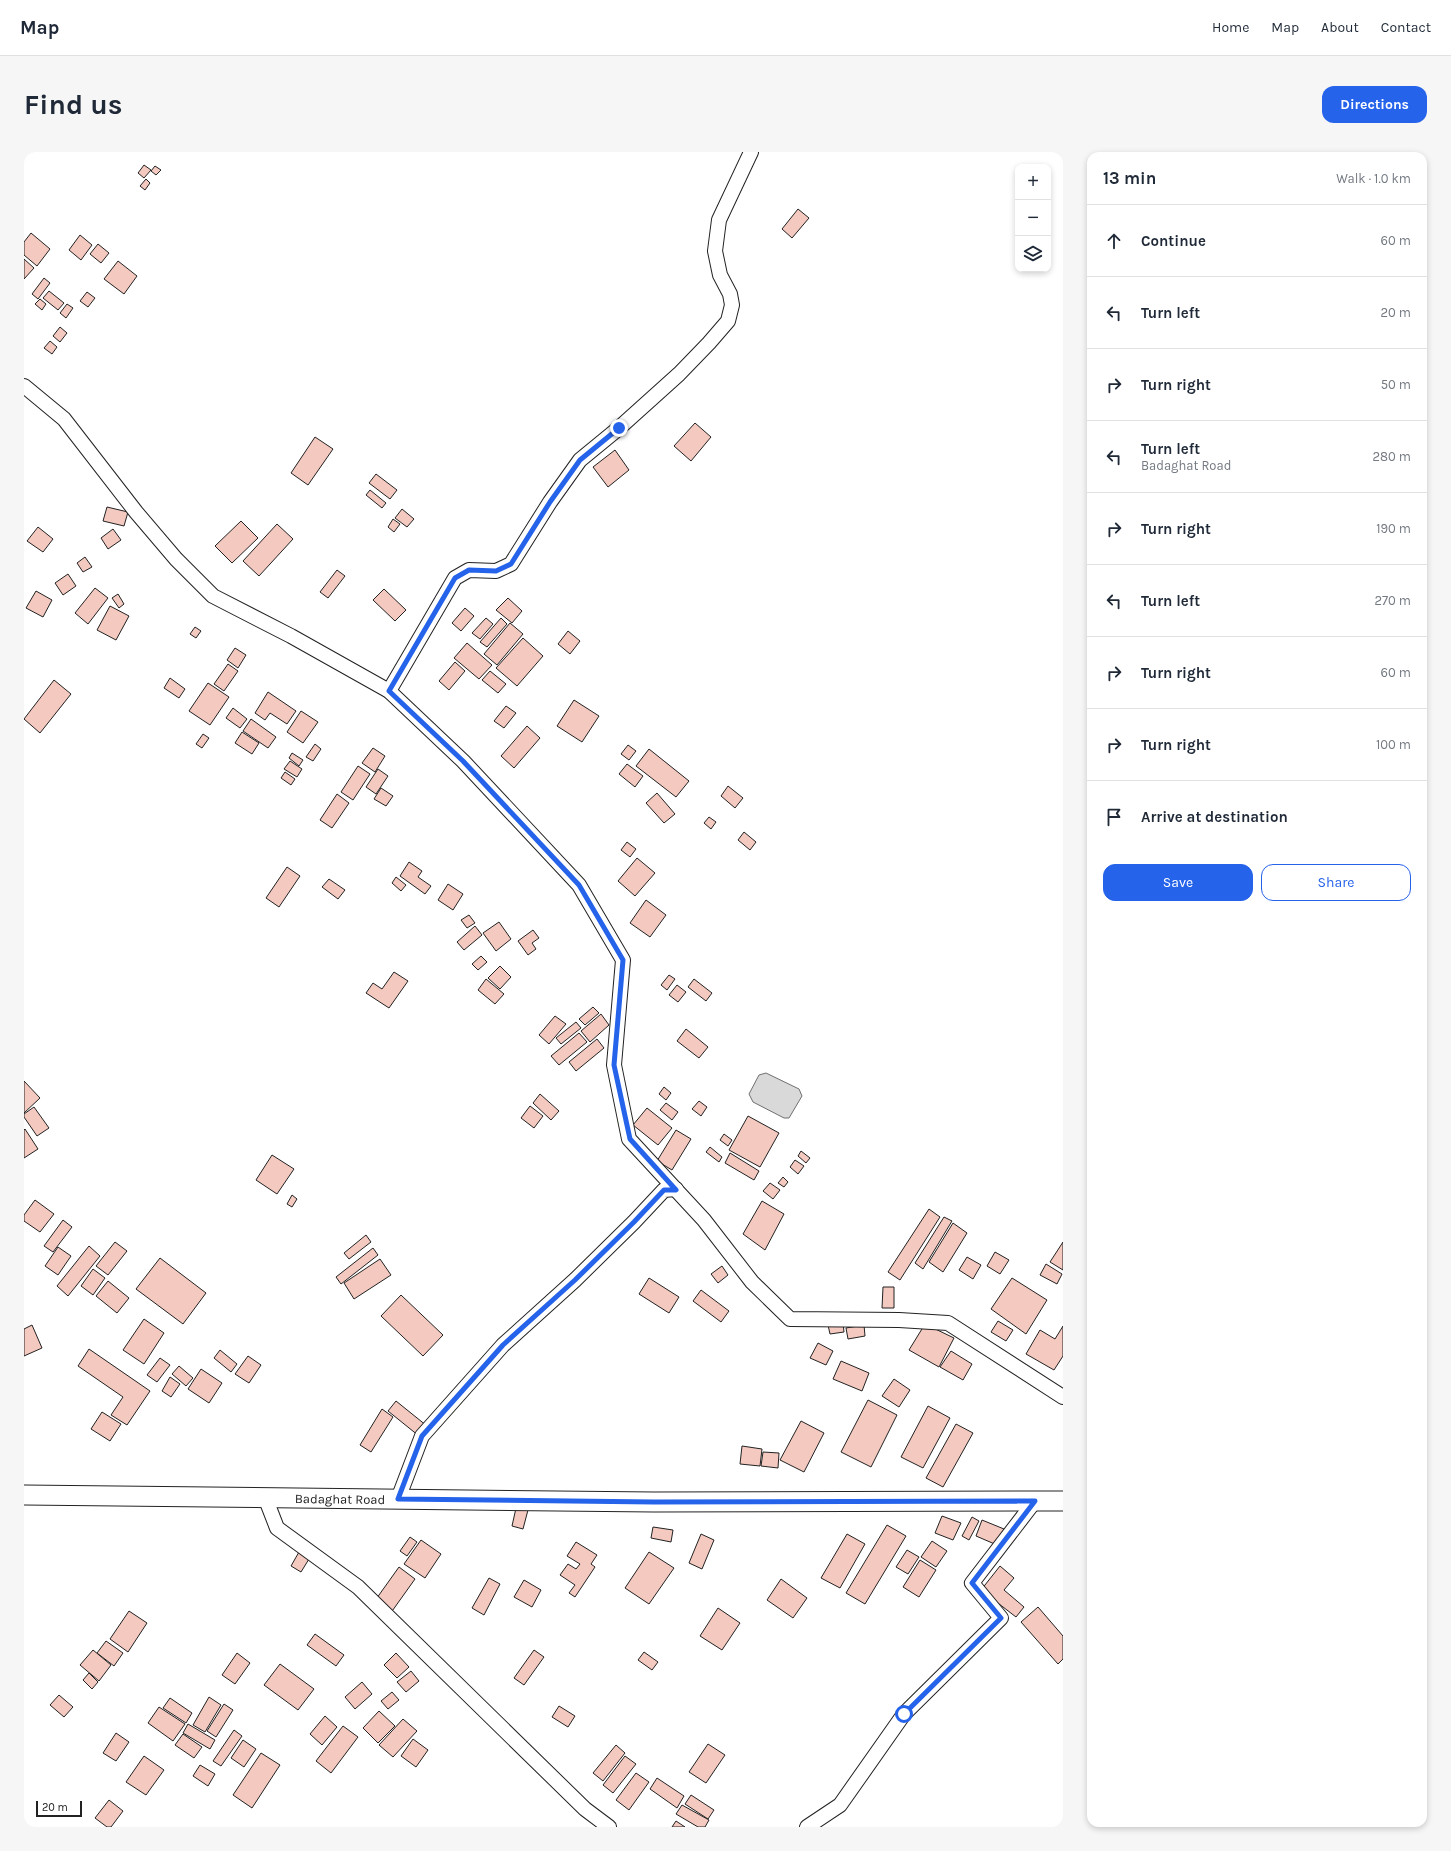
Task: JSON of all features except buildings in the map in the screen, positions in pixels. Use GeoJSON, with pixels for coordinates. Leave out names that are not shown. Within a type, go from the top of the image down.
{"type":"FeatureCollection","features":[{"type":"Feature","properties":{"kind":"main road","name":"Badaghat Road"},"geometry":{"type":"LineString","coordinates":[[24,1495],[654,1502],[1063,1501]]}},
{"type":"Feature","properties":{"kind":"street"},"geometry":{"type":"LineString","coordinates":[[389,691],[455,578],[469,570],[496,571],[511,564],[550,502],[580,460],[619,428],[679,374],[728,321],[732,305],[730,294],[720,275],[716,251],[719,220],[752,152]]}},
{"type":"Feature","properties":{"kind":"street"},"geometry":{"type":"LineString","coordinates":[[24,386],[64,419],[136,512],[176,559],[213,596],[291,636],[389,691],[463,761],[579,885],[623,960],[614,1065],[630,1139],[704,1220],[752,1282],[790,1319],[899,1320],[948,1323],[1063,1397]]}},
{"type":"Feature","properties":{"kind":"street"},"geometry":{"type":"LineString","coordinates":[[398,1499],[422,1436],[503,1345],[575,1280],[664,1190],[676,1190]]}},
{"type":"Feature","properties":{"kind":"street"},"geometry":{"type":"LineString","coordinates":[[265,1497],[277,1528],[358,1588],[585,1808],[609,1827]]}},
{"type":"Feature","properties":{"kind":"street"},"geometry":{"type":"LineString","coordinates":[[807,1827],[840,1805],[904,1714],[1001,1618],[972,1583],[1035,1501]]}},
{"type":"Feature","properties":{"kind":"shaded area"},"geometry":{"type":"Polygon","coordinates":[[[766,1073],[799,1089],[802,1096],[789,1118],[784,1118],[753,1102],[749,1094],[759,1075],[766,1073]]]}},
{"type":"Feature","properties":{"kind":"route"},"geometry":{"type":"LineString","coordinates":[[619,428],[580,460],[550,502],[511,564],[496,571],[469,570],[455,578],[389,691],[463,761],[579,885],[623,960],[614,1065],[630,1139],[676,1190],[664,1190],[575,1280],[503,1345],[422,1436],[398,1499],[654,1502],[1035,1501],[972,1583],[1001,1618],[904,1714]]}}]}
